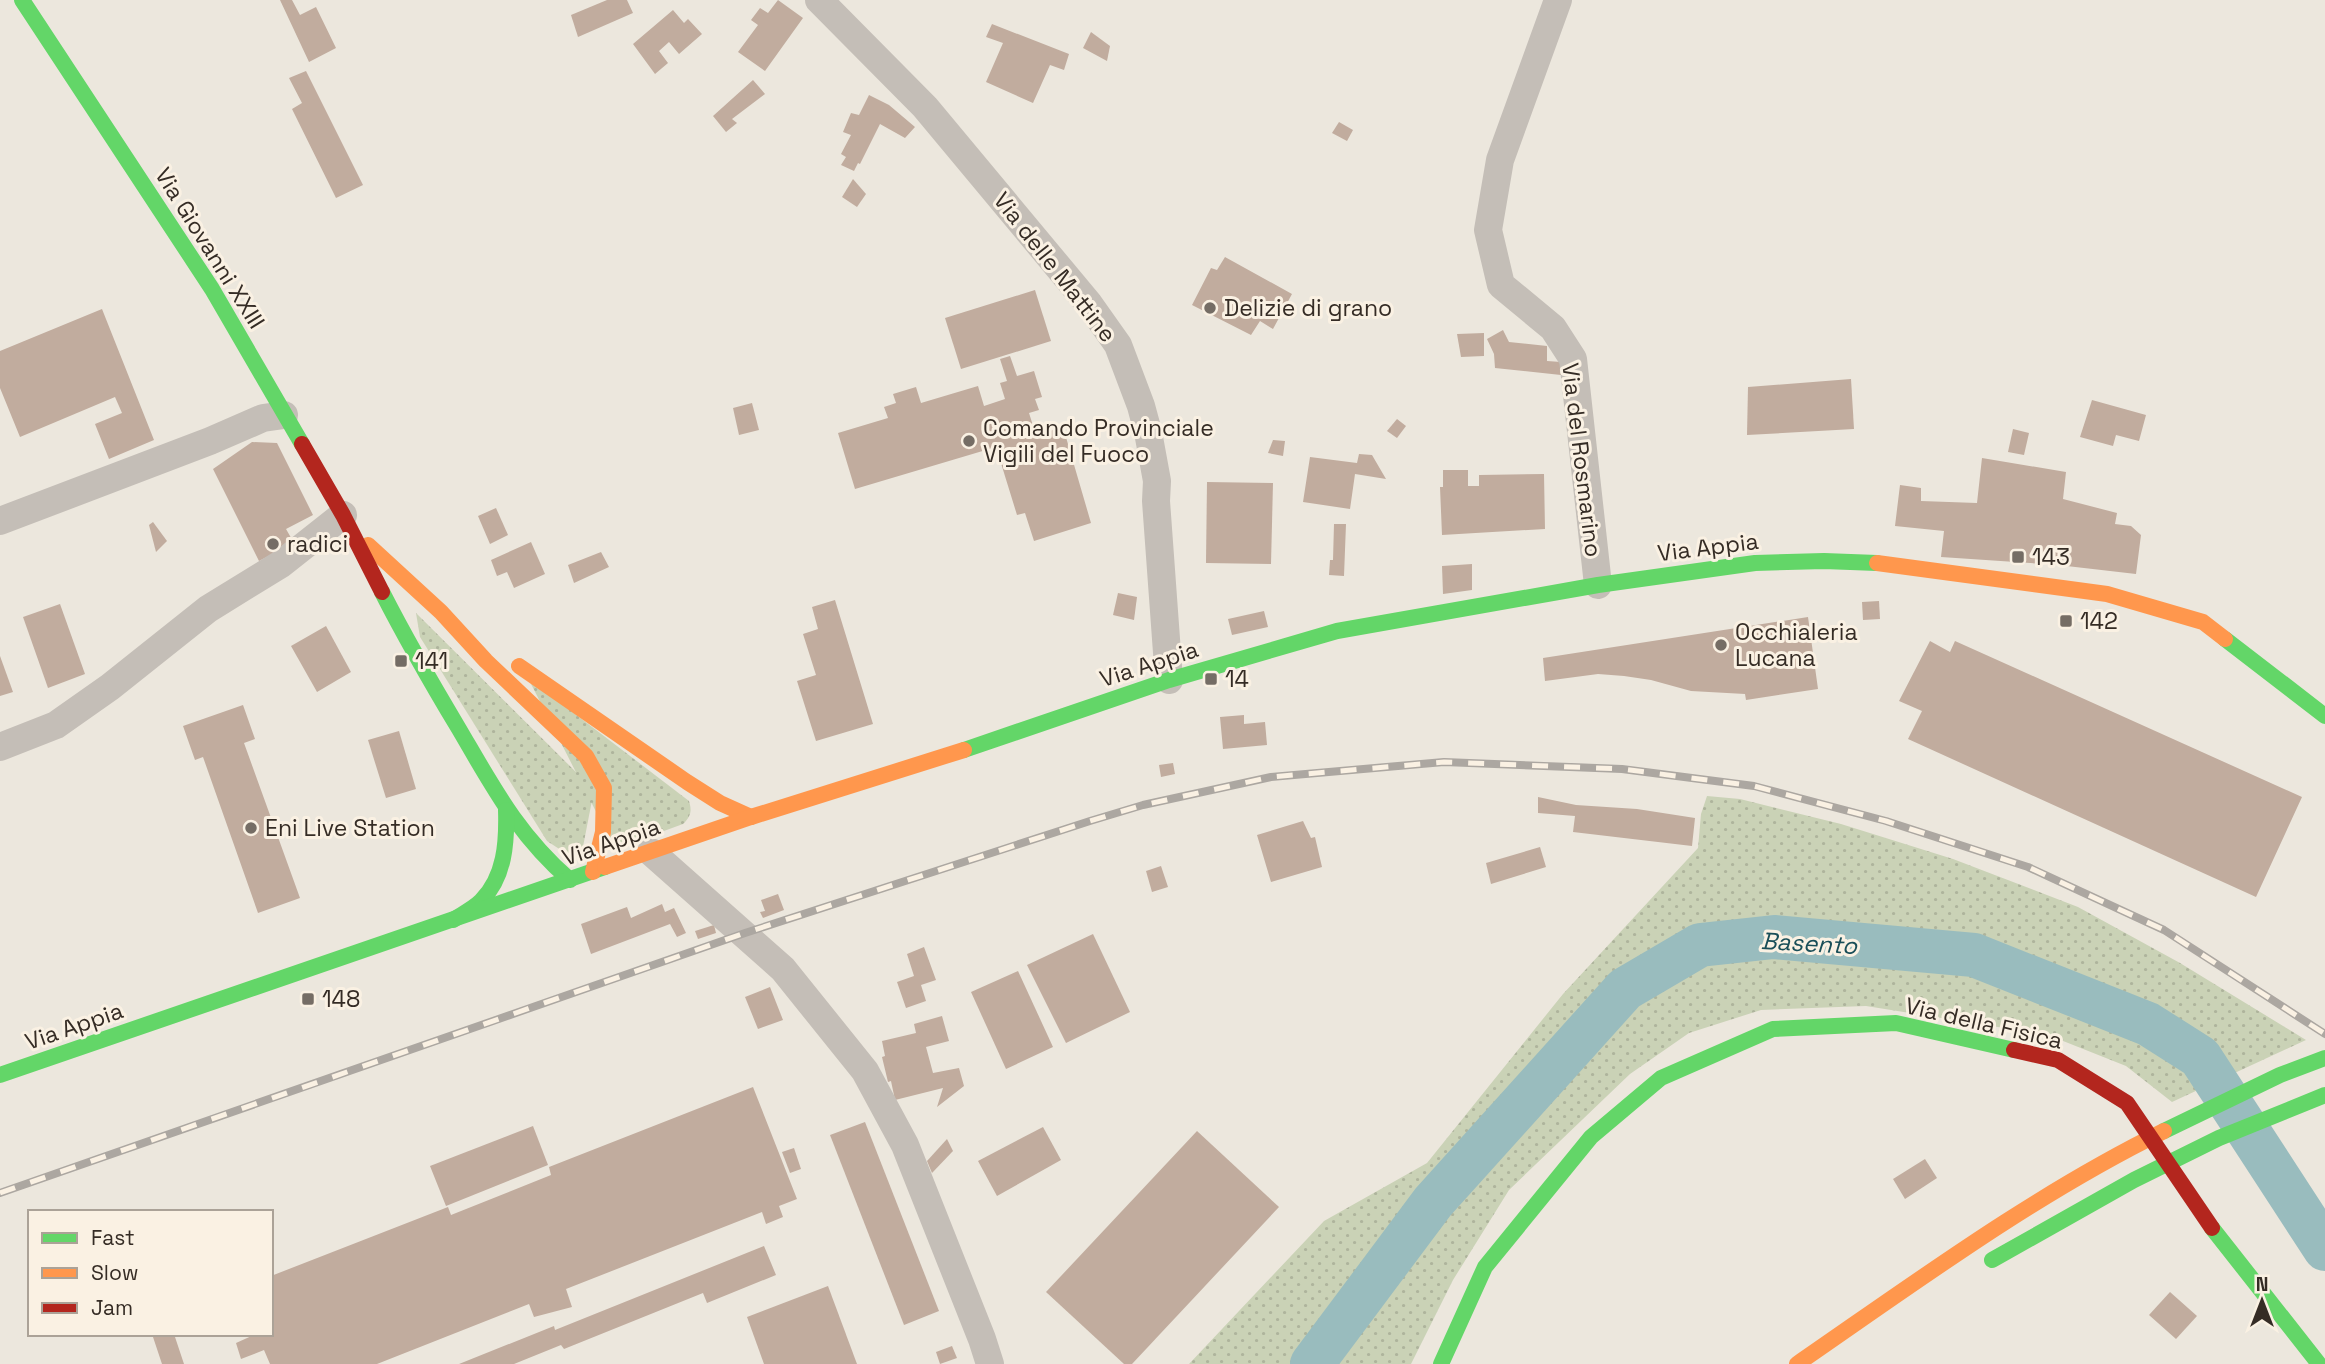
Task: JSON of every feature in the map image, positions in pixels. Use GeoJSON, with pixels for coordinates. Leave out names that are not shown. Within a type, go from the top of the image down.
{"type":"FeatureCollection","features":[{"type":"Feature","properties":{"kind":"main road","name":"Via Giovanni XXIII"},"geometry":{"type":"LineString","coordinates":[[22,0],[212,289],[346,521]]}},
{"type":"Feature","properties":{"kind":"main road"},"geometry":{"type":"LineString","coordinates":[[346,521],[586,756],[604,788],[603,832],[593,872]]}},
{"type":"Feature","properties":{"kind":"main road"},"geometry":{"type":"LineString","coordinates":[[346,521],[407,640],[506,810],[544,859],[570,880]]}},
{"type":"Feature","properties":{"kind":"main road","name":"Via Appia"},"geometry":{"type":"LineString","coordinates":[[0,1075],[751,817],[912,768],[1169,680],[1337,631],[1598,584],[1755,563],[1824,561],[1884,563],[2031,585],[2107,593],[2203,622],[2325,716]]}},
{"type":"Feature","properties":{"kind":"main road"},"geometry":{"type":"LineString","coordinates":[[441,612],[687,782],[720,803],[751,817]]}},
{"type":"Feature","properties":{"kind":"main road"},"geometry":{"type":"LineString","coordinates":[[453,921],[481,901],[492,885],[505,851],[506,810]]}},
{"type":"Feature","properties":{"kind":"main road","name":"Via della Fisica"},"geometry":{"type":"LineString","coordinates":[[1441,1364],[1485,1267],[1591,1137],[1661,1078],[1773,1029],[1896,1023],[2058,1060],[2127,1103],[2210,1226],[2319,1364]]}},
{"type":"Feature","properties":{"kind":"main road"},"geometry":{"type":"LineString","coordinates":[[1797,1364],[1966,1247],[2107,1159],[2280,1075],[2321,1058]]}},
{"type":"Feature","properties":{"kind":"main road"},"geometry":{"type":"LineString","coordinates":[[1974,1272],[2134,1181],[2219,1138],[2325,1096]]}},
{"type":"Feature","properties":{"kind":"street","name":"Via delle Mattine"},"geometry":{"type":"LineString","coordinates":[[819,0],[925,107],[1089,304],[1118,345],[1141,406],[1157,481],[1156,501],[1169,680]]}},
{"type":"Feature","properties":{"kind":"street","name":"Via del Rosmarino"},"geometry":{"type":"LineString","coordinates":[[1558,0],[1500,160],[1488,230],[1501,285],[1553,328],[1573,359],[1598,584]]}},
{"type":"Feature","properties":{"kind":"street"},"geometry":{"type":"LineString","coordinates":[[0,521],[264,418],[284,415]]}},
{"type":"Feature","properties":{"kind":"street"},"geometry":{"type":"LineString","coordinates":[[0,747],[56,725],[110,687],[208,609],[346,521]]}},
{"type":"Feature","properties":{"kind":"street"},"geometry":{"type":"LineString","coordinates":[[650,852],[783,969],[865,1071],[905,1145],[990,1364]]}},
{"type":"Feature","properties":{"kind":"green space"},"geometry":{"type":"Polygon","coordinates":[[[416,613],[594,790],[581,857],[570,856],[547,841],[420,637],[416,613]]]}},
{"type":"Feature","properties":{"kind":"green space"},"geometry":{"type":"Polygon","coordinates":[[[528,678],[689,801],[690,813],[686,821],[615,849],[528,678]]]}},
{"type":"Feature","properties":{"kind":"green space"},"geometry":{"type":"Polygon","coordinates":[[[1707,796],[1740,799],[1841,824],[1953,859],[2078,907],[2180,963],[2306,1040],[2172,1102],[2126,1066],[2048,1035],[1866,1006],[1761,1010],[1689,1033],[1630,1074],[1509,1190],[1453,1280],[1411,1364],[1189,1364],[1324,1221],[1427,1163],[1563,994],[1698,848],[1701,814],[1707,796]]]}},
{"type":"Feature","properties":{"kind":"building"},"geometry":{"type":"Polygon","coordinates":[[[280,0],[292,0],[300,15],[316,7],[336,48],[309,62],[280,0]]]}},
{"type":"Feature","properties":{"kind":"building"},"geometry":{"type":"Polygon","coordinates":[[[607,0],[627,0],[633,13],[578,37],[571,15],[607,0]]]}},
{"type":"Feature","properties":{"kind":"building"},"geometry":{"type":"Polygon","coordinates":[[[778,0],[803,18],[765,71],[738,52],[758,25],[751,20],[760,8],[768,13],[778,0]]]}},
{"type":"Feature","properties":{"kind":"building"},"geometry":{"type":"Polygon","coordinates":[[[673,10],[684,23],[688,19],[702,34],[679,54],[669,42],[659,51],[668,63],[655,74],[633,44],[673,10]]]}},
{"type":"Feature","properties":{"kind":"building"},"geometry":{"type":"Polygon","coordinates":[[[992,24],[1069,54],[1064,70],[1050,65],[1033,103],[986,82],[1003,43],[986,37],[992,24]]]}},
{"type":"Feature","properties":{"kind":"building"},"geometry":{"type":"Polygon","coordinates":[[[1091,32],[1110,46],[1107,61],[1083,48],[1091,32]]]}},
{"type":"Feature","properties":{"kind":"building"},"geometry":{"type":"Polygon","coordinates":[[[306,71],[363,185],[336,198],[292,109],[302,103],[289,78],[306,71]]]}},
{"type":"Feature","properties":{"kind":"building"},"geometry":{"type":"Polygon","coordinates":[[[753,80],[765,94],[732,119],[737,123],[726,132],[713,116],[753,80]]]}},
{"type":"Feature","properties":{"kind":"building"},"geometry":{"type":"Polygon","coordinates":[[[869,95],[889,105],[915,127],[905,138],[880,124],[854,171],[841,165],[846,157],[841,154],[851,135],[843,132],[851,113],[859,115],[869,95]]]}},
{"type":"Feature","properties":{"kind":"building"},"geometry":{"type":"Polygon","coordinates":[[[1339,122],[1353,130],[1347,141],[1332,133],[1339,122]]]}},
{"type":"Feature","properties":{"kind":"building"},"geometry":{"type":"Polygon","coordinates":[[[853,179],[866,194],[857,207],[842,197],[853,179]]]}},
{"type":"Feature","properties":{"kind":"building"},"geometry":{"type":"Polygon","coordinates":[[[1225,257],[1292,294],[1273,329],[1260,321],[1251,335],[1192,305],[1211,268],[1217,270],[1225,257]]]}},
{"type":"Feature","properties":{"kind":"building"},"geometry":{"type":"Polygon","coordinates":[[[1035,290],[1051,341],[961,369],[945,318],[1035,290]]]}},
{"type":"Feature","properties":{"kind":"building"},"geometry":{"type":"Polygon","coordinates":[[[102,309],[154,440],[109,459],[95,424],[122,413],[115,397],[20,437],[0,388],[0,351],[102,309]]]}},
{"type":"Feature","properties":{"kind":"building"},"geometry":{"type":"Polygon","coordinates":[[[1503,330],[1509,342],[1547,346],[1547,361],[1561,362],[1561,375],[1495,368],[1494,354],[1487,339],[1503,330]]]}},
{"type":"Feature","properties":{"kind":"building"},"geometry":{"type":"Polygon","coordinates":[[[1484,333],[1484,356],[1461,357],[1457,334],[1484,333]]]}},
{"type":"Feature","properties":{"kind":"building","name":"Comando Provinciale Vigili del Fuoco"},"geometry":{"type":"Polygon","coordinates":[[[1010,356],[1017,376],[1034,371],[1042,397],[1035,399],[1039,410],[1029,413],[1036,435],[1063,427],[1091,523],[1034,541],[1025,513],[1017,515],[996,447],[855,489],[838,433],[888,418],[884,407],[896,403],[893,394],[916,387],[921,403],[978,386],[984,406],[1005,399],[1000,383],[1007,381],[1000,359],[1010,356]]]}},
{"type":"Feature","properties":{"kind":"building"},"geometry":{"type":"Polygon","coordinates":[[[1851,379],[1854,429],[1747,435],[1748,387],[1851,379]]]}},
{"type":"Feature","properties":{"kind":"building"},"geometry":{"type":"Polygon","coordinates":[[[2092,400],[2146,415],[2139,441],[2116,435],[2113,446],[2080,437],[2092,400]]]}},
{"type":"Feature","properties":{"kind":"building"},"geometry":{"type":"Polygon","coordinates":[[[752,403],[759,430],[739,435],[733,408],[752,403]]]}},
{"type":"Feature","properties":{"kind":"building"},"geometry":{"type":"Polygon","coordinates":[[[1397,419],[1406,426],[1397,438],[1387,431],[1397,419]]]}},
{"type":"Feature","properties":{"kind":"building"},"geometry":{"type":"Polygon","coordinates":[[[2013,429],[2029,433],[2024,455],[2008,452],[2013,429]]]}},
{"type":"Feature","properties":{"kind":"building"},"geometry":{"type":"Polygon","coordinates":[[[1273,440],[1285,441],[1283,456],[1268,453],[1273,440]]]}},
{"type":"Feature","properties":{"kind":"building"},"geometry":{"type":"Polygon","coordinates":[[[252,442],[277,443],[313,515],[286,529],[294,543],[259,561],[213,469],[252,442]]]}},
{"type":"Feature","properties":{"kind":"building"},"geometry":{"type":"Polygon","coordinates":[[[1359,454],[1372,455],[1386,479],[1355,474],[1350,509],[1303,502],[1310,457],[1357,463],[1359,454]]]}},
{"type":"Feature","properties":{"kind":"building"},"geometry":{"type":"Polygon","coordinates":[[[1982,458],[2066,472],[2063,499],[2117,513],[2115,524],[2131,526],[2141,535],[2136,574],[2058,565],[1941,557],[1944,531],[1895,526],[1900,485],[1921,488],[1921,501],[1977,503],[1982,458]]]}},
{"type":"Feature","properties":{"kind":"building"},"geometry":{"type":"Polygon","coordinates":[[[1443,470],[1468,470],[1468,486],[1479,486],[1479,475],[1544,474],[1545,529],[1442,535],[1440,487],[1443,487],[1443,470]]]}},
{"type":"Feature","properties":{"kind":"building"},"geometry":{"type":"Polygon","coordinates":[[[1207,482],[1273,483],[1271,564],[1206,563],[1207,482]]]}},
{"type":"Feature","properties":{"kind":"building"},"geometry":{"type":"Polygon","coordinates":[[[496,508],[508,535],[490,544],[478,516],[496,508]]]}},
{"type":"Feature","properties":{"kind":"building"},"geometry":{"type":"Polygon","coordinates":[[[153,522],[167,541],[156,552],[149,525],[153,522]]]}},
{"type":"Feature","properties":{"kind":"building"},"geometry":{"type":"Polygon","coordinates":[[[1334,524],[1346,524],[1344,576],[1329,575],[1330,560],[1333,560],[1334,524]]]}},
{"type":"Feature","properties":{"kind":"building"},"geometry":{"type":"Polygon","coordinates":[[[531,542],[545,574],[514,588],[507,572],[497,576],[491,560],[531,542]]]}},
{"type":"Feature","properties":{"kind":"building"},"geometry":{"type":"Polygon","coordinates":[[[601,552],[609,567],[574,583],[568,565],[601,552]]]}},
{"type":"Feature","properties":{"kind":"building"},"geometry":{"type":"Polygon","coordinates":[[[1472,564],[1472,590],[1443,594],[1442,566],[1472,564]]]}},
{"type":"Feature","properties":{"kind":"building"},"geometry":{"type":"Polygon","coordinates":[[[1118,593],[1137,597],[1134,620],[1113,615],[1118,593]]]}},
{"type":"Feature","properties":{"kind":"building"},"geometry":{"type":"Polygon","coordinates":[[[835,600],[873,724],[816,741],[797,681],[816,675],[803,634],[818,629],[812,607],[835,600]]]}},
{"type":"Feature","properties":{"kind":"building"},"geometry":{"type":"Polygon","coordinates":[[[1879,601],[1880,619],[1863,620],[1862,602],[1879,601]]]}},
{"type":"Feature","properties":{"kind":"building"},"geometry":{"type":"Polygon","coordinates":[[[60,604],[85,674],[48,688],[23,617],[60,604]]]}},
{"type":"Feature","properties":{"kind":"building"},"geometry":{"type":"Polygon","coordinates":[[[1264,611],[1268,627],[1232,635],[1228,619],[1264,611]]]}},
{"type":"Feature","properties":{"kind":"building"},"geometry":{"type":"Polygon","coordinates":[[[1808,617],[1818,689],[1746,700],[1745,694],[1691,691],[1624,676],[1598,674],[1545,681],[1543,658],[1808,617]]]}},
{"type":"Feature","properties":{"kind":"building"},"geometry":{"type":"Polygon","coordinates":[[[326,626],[351,672],[317,692],[291,646],[326,626]]]}},
{"type":"Feature","properties":{"kind":"building"},"geometry":{"type":"Polygon","coordinates":[[[1930,641],[1950,652],[1955,641],[2302,797],[2256,897],[1908,739],[1922,711],[1899,701],[1930,641]]]}},
{"type":"Feature","properties":{"kind":"building"},"geometry":{"type":"Polygon","coordinates":[[[0,656],[13,692],[0,696],[0,656]]]}},
{"type":"Feature","properties":{"kind":"building","name":"Eni Live Station"},"geometry":{"type":"Polygon","coordinates":[[[243,705],[255,739],[244,743],[300,898],[258,913],[203,757],[195,760],[183,726],[243,705]]]}},
{"type":"Feature","properties":{"kind":"building"},"geometry":{"type":"Polygon","coordinates":[[[1244,715],[1244,724],[1265,722],[1267,745],[1223,749],[1220,717],[1244,715]]]}},
{"type":"Feature","properties":{"kind":"building"},"geometry":{"type":"Polygon","coordinates":[[[399,731],[416,789],[386,798],[368,740],[399,731]]]}},
{"type":"Feature","properties":{"kind":"building"},"geometry":{"type":"Polygon","coordinates":[[[1173,763],[1175,774],[1161,777],[1159,765],[1173,763]]]}},
{"type":"Feature","properties":{"kind":"building"},"geometry":{"type":"Polygon","coordinates":[[[1538,797],[1576,805],[1637,809],[1695,818],[1692,846],[1573,832],[1575,816],[1538,813],[1538,797]]]}},
{"type":"Feature","properties":{"kind":"building"},"geometry":{"type":"Polygon","coordinates":[[[1303,821],[1311,838],[1315,837],[1322,867],[1271,882],[1257,835],[1303,821]]]}},
{"type":"Feature","properties":{"kind":"building"},"geometry":{"type":"Polygon","coordinates":[[[1540,847],[1546,867],[1491,884],[1486,863],[1540,847]]]}},
{"type":"Feature","properties":{"kind":"building"},"geometry":{"type":"Polygon","coordinates":[[[1161,866],[1168,887],[1152,892],[1146,871],[1161,866]]]}},
{"type":"Feature","properties":{"kind":"building"},"geometry":{"type":"Polygon","coordinates":[[[778,894],[784,910],[763,918],[760,912],[765,911],[761,900],[778,894]]]}},
{"type":"Feature","properties":{"kind":"building"},"geometry":{"type":"Polygon","coordinates":[[[662,904],[665,912],[674,908],[686,933],[677,937],[670,924],[591,954],[581,924],[627,907],[631,918],[662,904]]]}},
{"type":"Feature","properties":{"kind":"building"},"geometry":{"type":"Polygon","coordinates":[[[714,925],[716,933],[698,939],[695,931],[714,925]]]}},
{"type":"Feature","properties":{"kind":"building"},"geometry":{"type":"Polygon","coordinates":[[[1093,934],[1130,1012],[1066,1043],[1027,965],[1093,934]]]}},
{"type":"Feature","properties":{"kind":"building"},"geometry":{"type":"Polygon","coordinates":[[[924,947],[936,980],[921,985],[926,1001],[906,1008],[897,982],[914,976],[907,954],[924,947]]]}},
{"type":"Feature","properties":{"kind":"building"},"geometry":{"type":"Polygon","coordinates":[[[1018,971],[1053,1047],[1006,1069],[971,992],[1018,971]]]}},
{"type":"Feature","properties":{"kind":"building"},"geometry":{"type":"Polygon","coordinates":[[[770,987],[783,1020],[758,1029],[745,997],[770,987]]]}},
{"type":"Feature","properties":{"kind":"building"},"geometry":{"type":"Polygon","coordinates":[[[942,1016],[949,1041],[926,1047],[933,1073],[959,1068],[964,1086],[937,1107],[943,1088],[895,1100],[882,1057],[885,1056],[882,1041],[916,1033],[914,1024],[942,1016]]]}},
{"type":"Feature","properties":{"kind":"building"},"geometry":{"type":"Polygon","coordinates":[[[753,1087],[797,1199],[779,1206],[783,1217],[766,1224],[762,1212],[566,1289],[572,1307],[534,1317],[529,1304],[377,1364],[270,1364],[264,1350],[241,1359],[236,1343],[252,1336],[273,1336],[273,1275],[448,1207],[451,1215],[551,1175],[549,1167],[753,1087]]]}},
{"type":"Feature","properties":{"kind":"building"},"geometry":{"type":"Polygon","coordinates":[[[865,1122],[939,1311],[904,1325],[830,1135],[865,1122]]]}},
{"type":"Feature","properties":{"kind":"building"},"geometry":{"type":"Polygon","coordinates":[[[533,1126],[548,1165],[446,1206],[430,1166],[533,1126]]]}},
{"type":"Feature","properties":{"kind":"building"},"geometry":{"type":"Polygon","coordinates":[[[1043,1127],[1061,1160],[997,1196],[978,1161],[1043,1127]]]}},
{"type":"Feature","properties":{"kind":"building"},"geometry":{"type":"Polygon","coordinates":[[[1197,1131],[1279,1207],[1132,1364],[1124,1364],[1046,1292],[1197,1131]]]}},
{"type":"Feature","properties":{"kind":"building"},"geometry":{"type":"Polygon","coordinates":[[[947,1139],[953,1151],[932,1173],[927,1161],[947,1139]]]}},
{"type":"Feature","properties":{"kind":"building"},"geometry":{"type":"Polygon","coordinates":[[[794,1148],[801,1169],[790,1173],[782,1152],[794,1148]]]}},
{"type":"Feature","properties":{"kind":"building"},"geometry":{"type":"Polygon","coordinates":[[[1925,1159],[1937,1178],[1905,1199],[1893,1179],[1925,1159]]]}},
{"type":"Feature","properties":{"kind":"building"},"geometry":{"type":"Polygon","coordinates":[[[764,1246],[776,1275],[707,1303],[703,1293],[564,1349],[561,1345],[514,1364],[459,1364],[554,1326],[555,1330],[764,1246]]]}},
{"type":"Feature","properties":{"kind":"building"},"geometry":{"type":"Polygon","coordinates":[[[828,1286],[857,1364],[764,1364],[747,1317],[828,1286]]]}},
{"type":"Feature","properties":{"kind":"building"},"geometry":{"type":"Polygon","coordinates":[[[2170,1292],[2197,1316],[2176,1339],[2149,1315],[2170,1292]]]}},
{"type":"Feature","properties":{"kind":"building"},"geometry":{"type":"Polygon","coordinates":[[[153,1336],[175,1336],[184,1364],[162,1364],[153,1336]]]}},
{"type":"Feature","properties":{"kind":"building"},"geometry":{"type":"Polygon","coordinates":[[[952,1346],[957,1358],[940,1364],[936,1352],[952,1346]]]}},
{"type":"Feature","properties":{"kind":"waterway","name":"Basento"},"geometry":{"type":"LineString","coordinates":[[1312,1364],[1433,1202],[1625,989],[1700,945],[1774,937],[1974,955],[2148,1024],[2200,1057],[2325,1249]]}},
{"type":"Feature","properties":{"kind":"railway"},"geometry":{"type":"LineString","coordinates":[[0,1193],[745,933],[1143,805],[1271,777],[1444,762],[1622,769],[1754,786],[1886,821],[2028,867],[2164,930],[2325,1034]]}},
{"type":"Feature","properties":{"kind":"traffic: fast"},"geometry":{"type":"LineString","coordinates":[[22,0],[212,289],[302,444]]}},
{"type":"Feature","properties":{"kind":"traffic: fast"},"geometry":{"type":"LineString","coordinates":[[964,750],[1169,680],[1337,631],[1598,585],[1755,563],[1877,563]]}},
{"type":"Feature","properties":{"kind":"traffic: fast"},"geometry":{"type":"LineString","coordinates":[[382,592],[495,790],[521,828],[570,880]]}},
{"type":"Feature","properties":{"kind":"traffic: fast"},"geometry":{"type":"LineString","coordinates":[[2225,639],[2325,716]]}},
{"type":"Feature","properties":{"kind":"traffic: fast"},"geometry":{"type":"LineString","coordinates":[[453,920],[481,901],[495,881],[505,847],[506,810]]}},
{"type":"Feature","properties":{"kind":"traffic: fast"},"geometry":{"type":"LineString","coordinates":[[0,1075],[605,867]]}},
{"type":"Feature","properties":{"kind":"traffic: fast"},"geometry":{"type":"LineString","coordinates":[[1441,1364],[1485,1267],[1591,1137],[1661,1078],[1773,1029],[1896,1023],[2014,1050]]}},
{"type":"Feature","properties":{"kind":"traffic: fast"},"geometry":{"type":"LineString","coordinates":[[2164,1131],[2280,1075],[2325,1058]]}},
{"type":"Feature","properties":{"kind":"traffic: fast"},"geometry":{"type":"LineString","coordinates":[[1992,1260],[2134,1180],[2219,1138],[2325,1095]]}},
{"type":"Feature","properties":{"kind":"traffic: fast"},"geometry":{"type":"LineString","coordinates":[[2212,1228],[2319,1364]]}},
{"type":"Feature","properties":{"kind":"traffic: slow"},"geometry":{"type":"LineString","coordinates":[[368,545],[441,612],[486,661],[586,756],[604,788],[603,832],[593,872]]}},
{"type":"Feature","properties":{"kind":"traffic: slow"},"geometry":{"type":"LineString","coordinates":[[1877,563],[2107,594],[2203,622],[2225,639]]}},
{"type":"Feature","properties":{"kind":"traffic: slow"},"geometry":{"type":"LineString","coordinates":[[519,666],[687,782],[720,803],[751,817]]}},
{"type":"Feature","properties":{"kind":"traffic: slow"},"geometry":{"type":"LineString","coordinates":[[605,867],[751,817],[964,750]]}},
{"type":"Feature","properties":{"kind":"traffic: slow"},"geometry":{"type":"LineString","coordinates":[[1797,1364],[2022,1211],[2164,1131]]}},
{"type":"Feature","properties":{"kind":"traffic: jam"},"geometry":{"type":"LineString","coordinates":[[302,444],[343,515],[382,592]]}},
{"type":"Feature","properties":{"kind":"traffic: jam"},"geometry":{"type":"LineString","coordinates":[[2014,1050],[2058,1060],[2127,1103],[2212,1228]]}},
{"type":"Feature","properties":{"kind":"place","name":"Delizie di grano"},"geometry":{"type":"Point","coordinates":[1210,308]}},
{"type":"Feature","properties":{"kind":"place","name":"Comando Provinciale Vigili del Fuoco"},"geometry":{"type":"Point","coordinates":[969,441]}},
{"type":"Feature","properties":{"kind":"place","name":"radici"},"geometry":{"type":"Point","coordinates":[273,544]}},
{"type":"Feature","properties":{"kind":"place","name":"143"},"geometry":{"type":"Point","coordinates":[2018,557]}},
{"type":"Feature","properties":{"kind":"place","name":"142"},"geometry":{"type":"Point","coordinates":[2066,621]}},
{"type":"Feature","properties":{"kind":"place","name":"Occhialeria Lucana"},"geometry":{"type":"Point","coordinates":[1721,645]}},
{"type":"Feature","properties":{"kind":"place","name":"141"},"geometry":{"type":"Point","coordinates":[401,661]}},
{"type":"Feature","properties":{"kind":"place","name":"14"},"geometry":{"type":"Point","coordinates":[1211,679]}},
{"type":"Feature","properties":{"kind":"place","name":"Eni Live Station"},"geometry":{"type":"Point","coordinates":[251,828]}},
{"type":"Feature","properties":{"kind":"place","name":"148"},"geometry":{"type":"Point","coordinates":[308,999]}}]}
